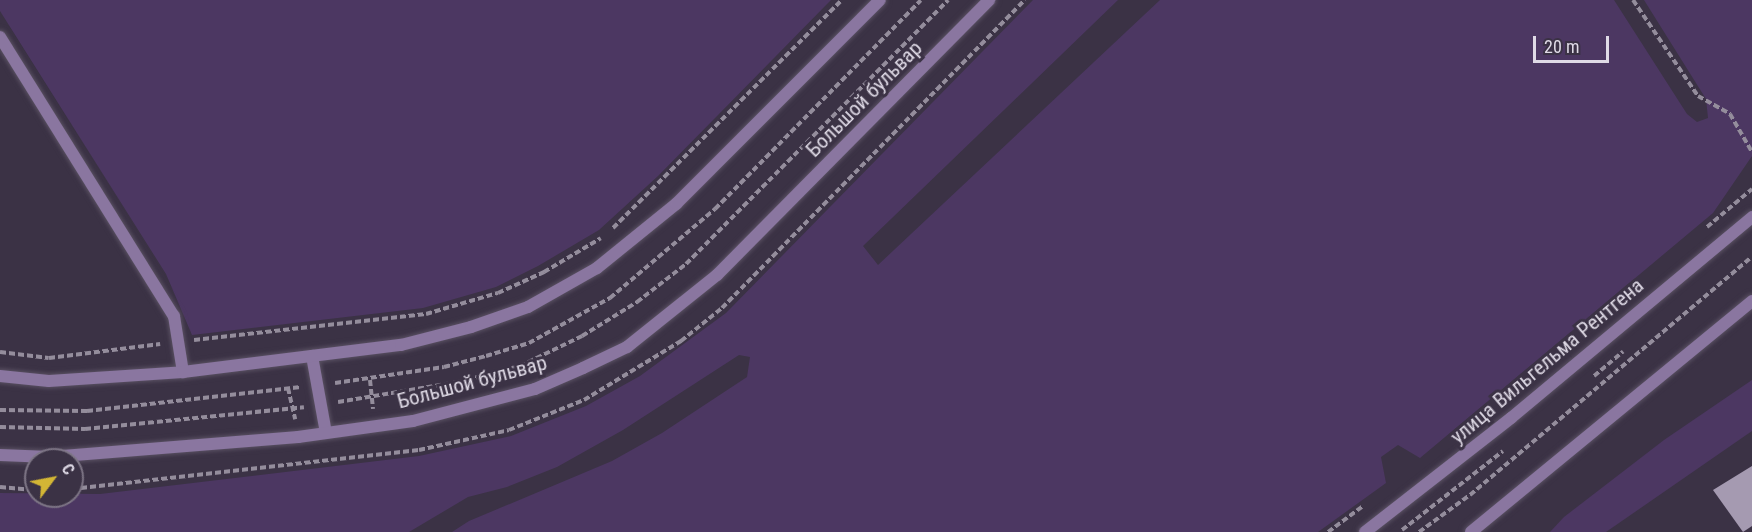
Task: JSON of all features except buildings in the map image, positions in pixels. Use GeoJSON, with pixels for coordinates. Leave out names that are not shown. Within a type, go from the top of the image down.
{"type":"FeatureCollection","features":[{"type":"Feature","properties":{"kind":"street"},"geometry":{"type":"LineString","coordinates":[[0,376],[49,381],[183,372],[401,345],[471,327],[528,307],[597,268],[676,204],[880,0]]}},
{"type":"Feature","properties":{"kind":"street","name":"Большой бульвар"},"geometry":{"type":"LineString","coordinates":[[0,455],[50,457],[326,432],[413,421],[535,389],[627,346],[717,275],[989,0]]}},
{"type":"Feature","properties":{"kind":"street"},"geometry":{"type":"LineString","coordinates":[[0,37],[174,316],[181,341],[183,372]]}},
{"type":"Feature","properties":{"kind":"street","name":"улица Вильгельма Рентгена"},"geometry":{"type":"LineString","coordinates":[[1365,532],[1511,418],[1752,217]]}},
{"type":"Feature","properties":{"kind":"street"},"geometry":{"type":"LineString","coordinates":[[1471,532],[1752,301]]}},
{"type":"Feature","properties":{"kind":"street"},"geometry":{"type":"LineString","coordinates":[[312,356],[326,432]]}},
{"type":"Feature","properties":{"kind":"path"},"geometry":{"type":"LineString","coordinates":[[0,352],[50,358],[426,314],[498,293],[544,272],[604,236],[842,0]]}},
{"type":"Feature","properties":{"kind":"path"},"geometry":{"type":"LineString","coordinates":[[0,410],[87,411],[391,376],[486,356],[529,343],[610,298],[715,209],[921,0]]}},
{"type":"Feature","properties":{"kind":"path"},"geometry":{"type":"LineString","coordinates":[[84,488],[419,450],[509,430],[584,400],[681,341],[722,308],[1025,0]]}},
{"type":"Feature","properties":{"kind":"path"},"geometry":{"type":"LineString","coordinates":[[1633,0],[1698,96],[1730,114],[1752,152]]}},
{"type":"Feature","properties":{"kind":"path"},"geometry":{"type":"LineString","coordinates":[[1700,233],[1752,189]]}},
{"type":"Feature","properties":{"kind":"path"},"geometry":{"type":"LineString","coordinates":[[1419,532],[1479,487],[1752,257]]}},
{"type":"Feature","properties":{"kind":"path"},"geometry":{"type":"LineString","coordinates":[[0,487],[24,489]]}},
{"type":"Feature","properties":{"kind":"path"},"geometry":{"type":"LineString","coordinates":[[1328,532],[1371,501]]}},
{"type":"Feature","properties":{"kind":"shaded area"},"geometry":{"type":"Polygon","coordinates":[[[0,0],[831,0],[658,176],[599,230],[538,266],[496,287],[423,308],[192,335],[166,274],[0,11],[0,0]]]}},
{"type":"Feature","properties":{"kind":"shaded area"},"geometry":{"type":"Polygon","coordinates":[[[1033,0],[1118,0],[863,246],[878,265],[1160,0],[1614,0],[1687,114],[1697,122],[1708,118],[1706,99],[1644,0],[1752,0],[1752,156],[1713,213],[1420,458],[1398,445],[1381,457],[1386,483],[1318,532],[452,532],[469,521],[612,461],[662,433],[747,377],[750,357],[739,355],[623,430],[557,467],[507,487],[468,497],[409,532],[0,532],[0,493],[24,493],[24,508],[84,508],[84,494],[100,494],[419,456],[511,436],[586,406],[640,376],[726,313],[1033,0]]]}},
{"type":"Feature","properties":{"kind":"shaded area"},"geometry":{"type":"Polygon","coordinates":[[[1752,380],[1752,431],[1606,532],[1550,532],[1564,517],[1664,440],[1752,380]]]}}]}
